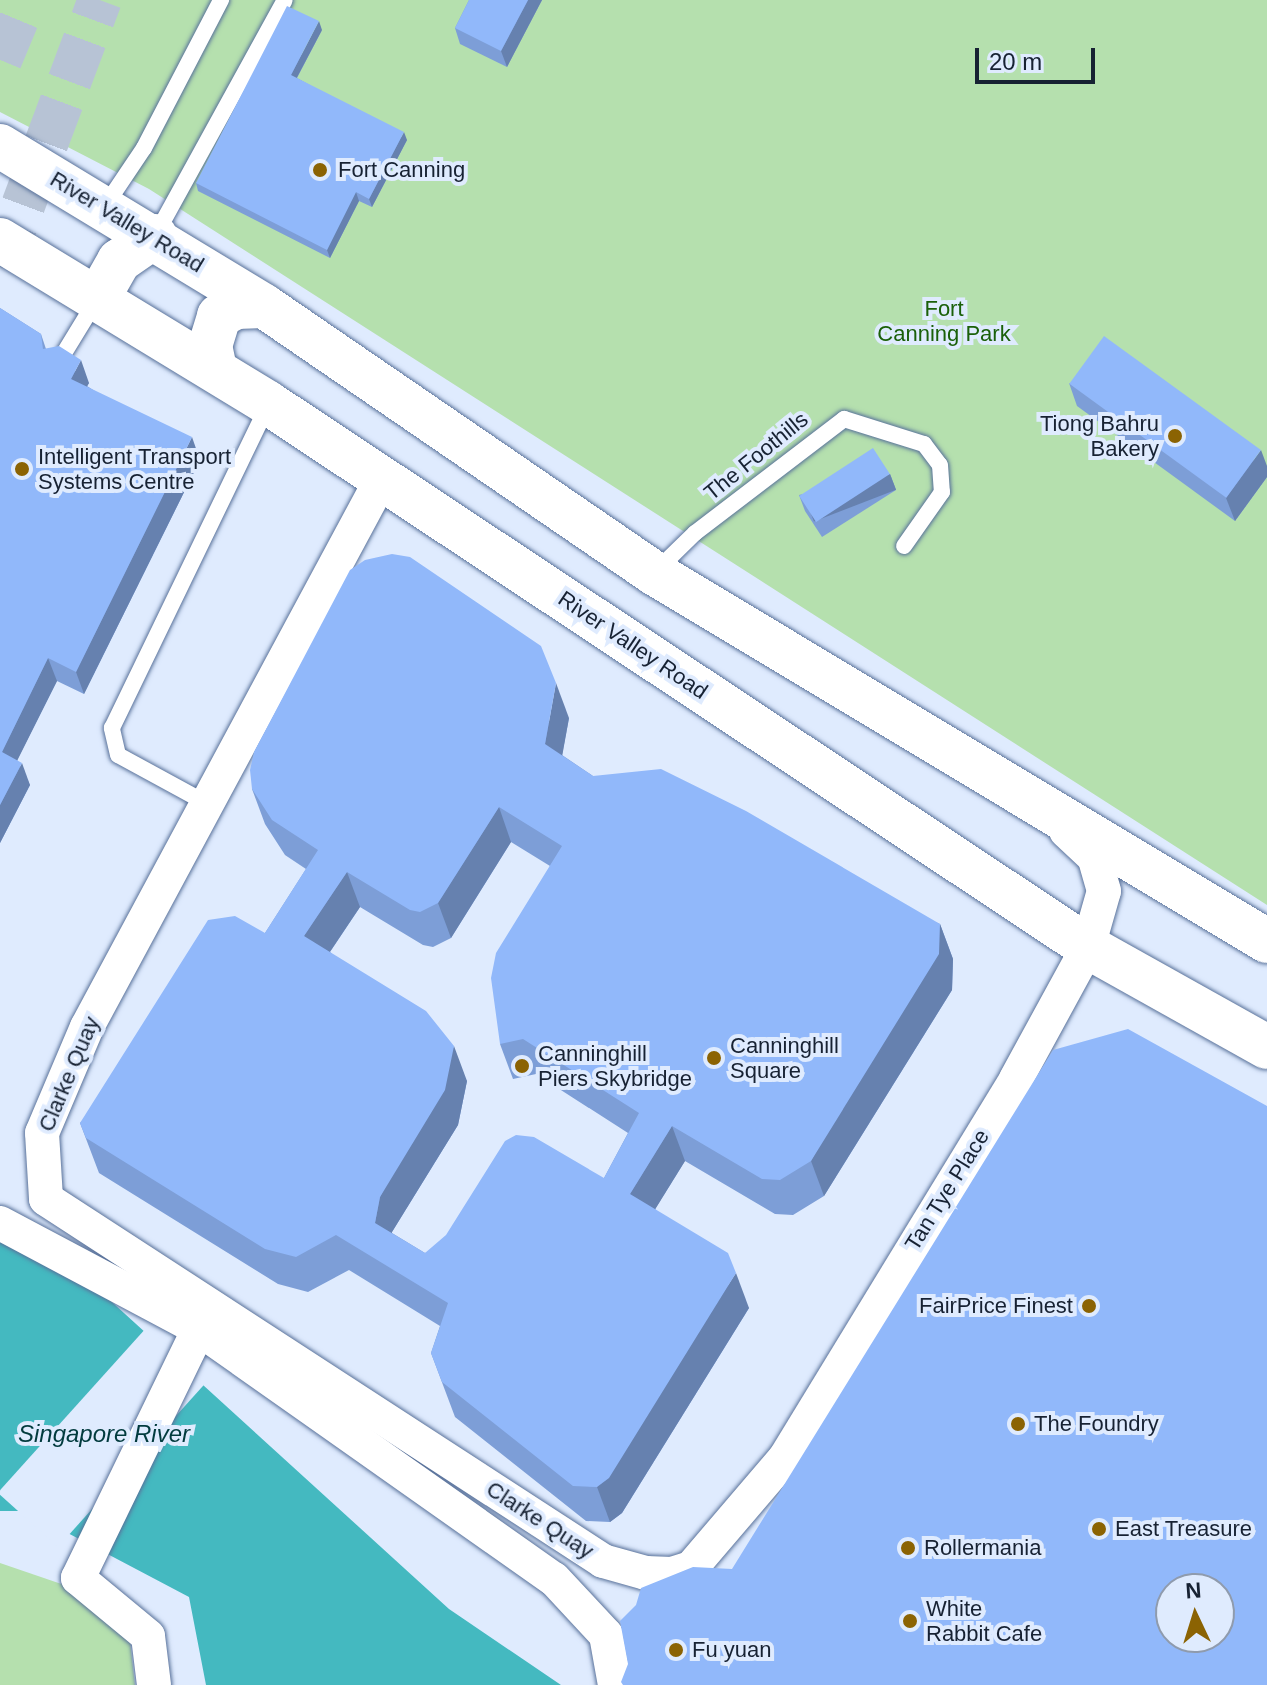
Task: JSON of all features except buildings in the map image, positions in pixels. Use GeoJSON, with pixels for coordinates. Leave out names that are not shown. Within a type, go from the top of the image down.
{"type":"FeatureCollection","features":[{"type":"Feature","properties":{"kind":"main road","name":"River Valley Road"},"geometry":{"type":"LineString","coordinates":[[0,146],[155,236],[264,306],[654,573],[1019,788],[1267,941]]}},
{"type":"Feature","properties":{"kind":"main road"},"geometry":{"type":"LineString","coordinates":[[98,298],[119,261],[155,236]]}},
{"type":"Feature","properties":{"kind":"main road","name":"River Valley Road"},"geometry":{"type":"LineString","coordinates":[[0,240],[268,403],[1088,947],[1267,1047]]}},
{"type":"Feature","properties":{"kind":"main road"},"geometry":{"type":"LineString","coordinates":[[215,369],[211,329],[219,316],[236,307],[264,306]]}},
{"type":"Feature","properties":{"kind":"street","name":"Clarke Quay"},"geometry":{"type":"LineString","coordinates":[[382,478],[87,1027],[42,1133],[46,1199],[603,1561],[646,1573],[668,1587]]}},
{"type":"Feature","properties":{"kind":"street","name":"Tan Tye Place"},"geometry":{"type":"LineString","coordinates":[[668,1587],[691,1568],[785,1458],[1016,1079],[1088,947],[1104,891],[1094,857],[1019,788]]}},
{"type":"Feature","properties":{"kind":"street","name":"Clarke Quay"},"geometry":{"type":"LineString","coordinates":[[0,1223],[199,1329],[554,1579],[606,1635],[618,1682]]}},
{"type":"Feature","properties":{"kind":"street"},"geometry":{"type":"LineString","coordinates":[[154,1685],[148,1636],[79,1573],[196,1335]]}},
{"type":"Feature","properties":{"kind":"lane"},"geometry":{"type":"LineString","coordinates":[[104,207],[144,148],[221,0]]}},
{"type":"Feature","properties":{"kind":"lane"},"geometry":{"type":"LineString","coordinates":[[155,236],[285,0]]}},
{"type":"Feature","properties":{"kind":"lane"},"geometry":{"type":"LineString","coordinates":[[58,363],[98,298]]}},
{"type":"Feature","properties":{"kind":"lane"},"geometry":{"type":"LineString","coordinates":[[208,804],[118,755],[112,728],[268,403]]}},
{"type":"Feature","properties":{"kind":"lane","name":"The Foothills"},"geometry":{"type":"LineString","coordinates":[[654,573],[695,533],[844,419],[924,444],[940,465],[942,492],[904,546]]}},
{"type":"Feature","properties":{"kind":"green space","name":"Fort Canning Park"},"geometry":{"type":"Polygon","coordinates":[[[0,0],[1267,0],[1267,905],[149,189],[0,112],[0,0]]]}},
{"type":"Feature","properties":{"kind":"green space"},"geometry":{"type":"Polygon","coordinates":[[[0,1563],[76,1589],[130,1642],[135,1685],[0,1685],[0,1563]]]}},
{"type":"Feature","properties":{"kind":"water","name":"Singapore River"},"geometry":{"type":"Polygon","coordinates":[[[0,1242],[102,1293],[449,1609],[561,1685],[206,1685],[189,1597],[26,1511],[0,1511],[0,1242]]]}},
{"type":"Feature","properties":{"kind":"pier"},"geometry":{"type":"Polygon","coordinates":[[[147,1327],[207,1381],[58,1547],[0,1495],[0,1490],[147,1327]]]}},
{"type":"Feature","properties":{"kind":"tunnel"},"geometry":{"type":"LineString","coordinates":[[0,60],[25,0]]}},
{"type":"Feature","properties":{"kind":"tunnel"},"geometry":{"type":"LineString","coordinates":[[0,267],[100,0]]}},
{"type":"Feature","properties":{"kind":"place","name":"Fort Canning"},"geometry":{"type":"Point","coordinates":[320,170]}},
{"type":"Feature","properties":{"kind":"place","name":"Tiong Bahru Bakery"},"geometry":{"type":"Point","coordinates":[1175,436]}},
{"type":"Feature","properties":{"kind":"place","name":"Intelligent Transport Systems Centre"},"geometry":{"type":"Point","coordinates":[22,469]}},
{"type":"Feature","properties":{"kind":"place","name":"Canninghill Square"},"geometry":{"type":"Point","coordinates":[714,1058]}},
{"type":"Feature","properties":{"kind":"place","name":"Canninghill Piers Skybridge"},"geometry":{"type":"Point","coordinates":[522,1066]}},
{"type":"Feature","properties":{"kind":"place","name":"FairPrice Finest"},"geometry":{"type":"Point","coordinates":[1089,1306]}},
{"type":"Feature","properties":{"kind":"place","name":"The Foundry"},"geometry":{"type":"Point","coordinates":[1018,1424]}},
{"type":"Feature","properties":{"kind":"place","name":"East Treasure"},"geometry":{"type":"Point","coordinates":[1099,1529]}},
{"type":"Feature","properties":{"kind":"place","name":"Rollermania"},"geometry":{"type":"Point","coordinates":[908,1548]}},
{"type":"Feature","properties":{"kind":"place","name":"White Rabbit Cafe"},"geometry":{"type":"Point","coordinates":[910,1621]}},
{"type":"Feature","properties":{"kind":"place","name":"Fu yuan"},"geometry":{"type":"Point","coordinates":[676,1650]}}]}
